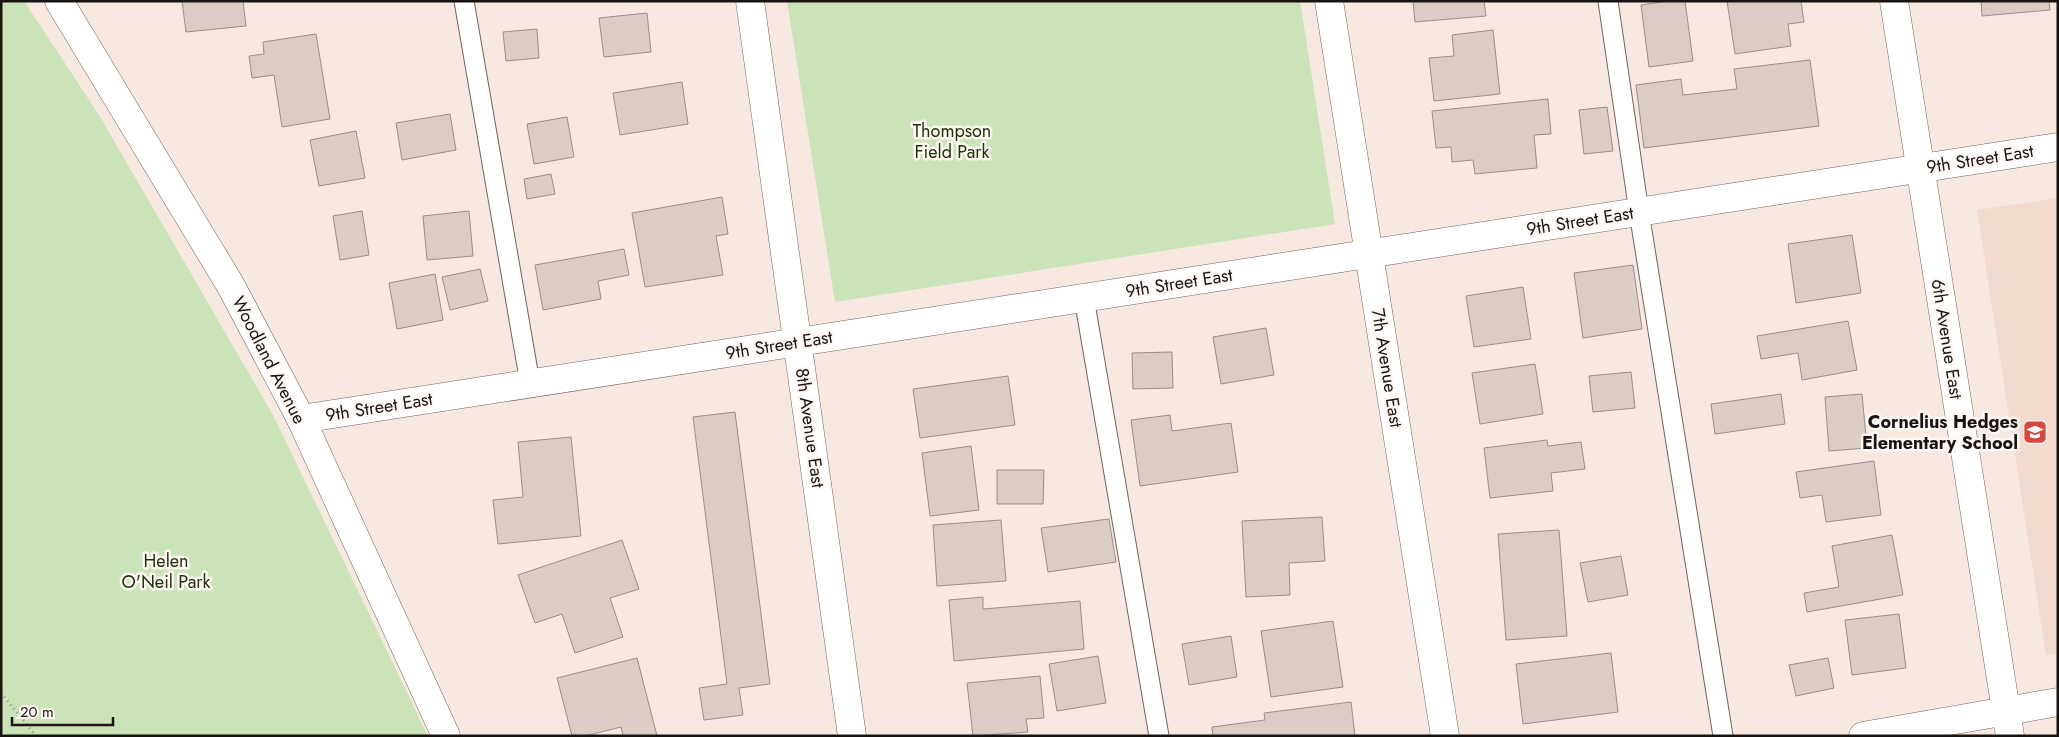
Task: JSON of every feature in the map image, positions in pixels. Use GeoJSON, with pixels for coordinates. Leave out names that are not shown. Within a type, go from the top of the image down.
{"type":"FeatureCollection","features":[{"type":"Feature","properties":{"kind":"street","name":"Woodland Avenue"},"geometry":{"type":"LineString","coordinates":[[59,1],[231,286],[301,419],[446,736]]}},
{"type":"Feature","properties":{"kind":"street","name":"8th Avenue East"},"geometry":{"type":"LineString","coordinates":[[750,1],[852,736]]}},
{"type":"Feature","properties":{"kind":"street","name":"7th Avenue East"},"geometry":{"type":"LineString","coordinates":[[1329,1],[1445,736]]}},
{"type":"Feature","properties":{"kind":"street","name":"6th Avenue East"},"geometry":{"type":"LineString","coordinates":[[1894,1],[2008,723]]}},
{"type":"Feature","properties":{"kind":"street","name":"9th Street East"},"geometry":{"type":"LineString","coordinates":[[301,419],[2058,147]]}},
{"type":"Feature","properties":{"kind":"street"},"geometry":{"type":"LineString","coordinates":[[1863,736],[2008,723],[2058,702]]}},
{"type":"Feature","properties":{"kind":"lane"},"geometry":{"type":"LineString","coordinates":[[464,1],[530,383]]}},
{"type":"Feature","properties":{"kind":"lane"},"geometry":{"type":"LineString","coordinates":[[1608,1],[1639,212],[1723,736]]}},
{"type":"Feature","properties":{"kind":"lane"},"geometry":{"type":"LineString","coordinates":[[1084,298],[1159,736]]}},
{"type":"Feature","properties":{"kind":"path"},"geometry":{"type":"LineString","coordinates":[[1,693],[36,736]]}},
{"type":"Feature","properties":{"kind":"shaded area","name":"Cornelius Hedges Elementary School"},"geometry":{"type":"Polygon","coordinates":[[[2058,198],[2058,653],[2046,655],[1977,210],[2058,198]]]}},
{"type":"Feature","properties":{"kind":"green space","name":"Helen O'Neil Park"},"geometry":{"type":"Polygon","coordinates":[[[1,1],[24,1],[99,115],[273,415],[428,736],[1,736],[1,1]]]}},
{"type":"Feature","properties":{"kind":"green space","name":"Thompson Field Park"},"geometry":{"type":"Polygon","coordinates":[[[787,1],[1300,1],[1335,224],[835,302],[787,1]]]}},
{"type":"Feature","properties":{"kind":"building"},"geometry":{"type":"Polygon","coordinates":[[[182,1],[243,1],[246,26],[186,32],[182,1]]]}},
{"type":"Feature","properties":{"kind":"building"},"geometry":{"type":"Polygon","coordinates":[[[1413,1],[1484,1],[1486,16],[1415,22],[1413,1]]]}},
{"type":"Feature","properties":{"kind":"building"},"geometry":{"type":"Polygon","coordinates":[[[1668,1],[1685,1],[1693,61],[1649,67],[1641,5],[1668,1]]]}},
{"type":"Feature","properties":{"kind":"building"},"geometry":{"type":"Polygon","coordinates":[[[1727,1],[1801,1],[1804,22],[1788,24],[1791,46],[1735,54],[1727,1]]]}},
{"type":"Feature","properties":{"kind":"building"},"geometry":{"type":"Polygon","coordinates":[[[1981,1],[2049,1],[2050,10],[1982,16],[1981,1]]]}},
{"type":"Feature","properties":{"kind":"building"},"geometry":{"type":"Polygon","coordinates":[[[647,13],[651,52],[604,57],[599,18],[647,13]]]}},
{"type":"Feature","properties":{"kind":"building"},"geometry":{"type":"Polygon","coordinates":[[[537,29],[539,58],[506,61],[503,32],[537,29]]]}},
{"type":"Feature","properties":{"kind":"building"},"geometry":{"type":"Polygon","coordinates":[[[1493,30],[1500,94],[1434,101],[1429,58],[1454,56],[1452,35],[1493,30]]]}},
{"type":"Feature","properties":{"kind":"building"},"geometry":{"type":"Polygon","coordinates":[[[316,34],[330,119],[282,127],[274,75],[252,78],[249,56],[264,54],[263,42],[316,34]]]}},
{"type":"Feature","properties":{"kind":"building"},"geometry":{"type":"Polygon","coordinates":[[[1810,60],[1819,126],[1644,148],[1636,85],[1681,79],[1683,95],[1737,89],[1734,69],[1810,60]]]}},
{"type":"Feature","properties":{"kind":"building"},"geometry":{"type":"Polygon","coordinates":[[[682,82],[688,124],[620,135],[613,93],[682,82]]]}},
{"type":"Feature","properties":{"kind":"building"},"geometry":{"type":"Polygon","coordinates":[[[1548,99],[1551,134],[1534,135],[1537,168],[1475,174],[1473,160],[1452,162],[1451,147],[1436,148],[1432,111],[1548,99]]]}},
{"type":"Feature","properties":{"kind":"building"},"geometry":{"type":"Polygon","coordinates":[[[1607,107],[1613,151],[1584,154],[1579,110],[1607,107]]]}},
{"type":"Feature","properties":{"kind":"building"},"geometry":{"type":"Polygon","coordinates":[[[450,114],[456,150],[402,160],[396,123],[450,114]]]}},
{"type":"Feature","properties":{"kind":"building"},"geometry":{"type":"Polygon","coordinates":[[[567,117],[574,157],[534,164],[527,124],[567,117]]]}},
{"type":"Feature","properties":{"kind":"building"},"geometry":{"type":"Polygon","coordinates":[[[356,131],[365,178],[319,186],[310,140],[356,131]]]}},
{"type":"Feature","properties":{"kind":"building"},"geometry":{"type":"Polygon","coordinates":[[[551,174],[555,194],[527,199],[524,179],[551,174]]]}},
{"type":"Feature","properties":{"kind":"building"},"geometry":{"type":"Polygon","coordinates":[[[722,197],[728,234],[716,236],[723,275],[645,287],[632,213],[722,197]]]}},
{"type":"Feature","properties":{"kind":"building"},"geometry":{"type":"Polygon","coordinates":[[[362,211],[369,255],[340,260],[333,216],[362,211]]]}},
{"type":"Feature","properties":{"kind":"building"},"geometry":{"type":"Polygon","coordinates":[[[469,211],[473,256],[427,260],[423,216],[469,211]]]}},
{"type":"Feature","properties":{"kind":"building"},"geometry":{"type":"Polygon","coordinates":[[[1852,235],[1861,293],[1796,303],[1788,244],[1852,235]]]}},
{"type":"Feature","properties":{"kind":"building"},"geometry":{"type":"Polygon","coordinates":[[[624,249],[629,275],[598,281],[601,299],[543,310],[535,265],[624,249]]]}},
{"type":"Feature","properties":{"kind":"building"},"geometry":{"type":"Polygon","coordinates":[[[1633,265],[1642,329],[1583,338],[1574,273],[1633,265]]]}},
{"type":"Feature","properties":{"kind":"building"},"geometry":{"type":"Polygon","coordinates":[[[480,269],[488,301],[450,310],[442,277],[480,269]]]}},
{"type":"Feature","properties":{"kind":"building"},"geometry":{"type":"Polygon","coordinates":[[[435,274],[443,320],[397,329],[389,283],[435,274]]]}},
{"type":"Feature","properties":{"kind":"building"},"geometry":{"type":"Polygon","coordinates":[[[1523,287],[1531,339],[1474,347],[1466,296],[1523,287]]]}},
{"type":"Feature","properties":{"kind":"building"},"geometry":{"type":"Polygon","coordinates":[[[1848,321],[1857,370],[1802,380],[1798,353],[1761,359],[1757,336],[1848,321]]]}},
{"type":"Feature","properties":{"kind":"building"},"geometry":{"type":"Polygon","coordinates":[[[1266,328],[1274,375],[1221,384],[1213,337],[1266,328]]]}},
{"type":"Feature","properties":{"kind":"building"},"geometry":{"type":"Polygon","coordinates":[[[1172,352],[1173,388],[1133,389],[1132,353],[1172,352]]]}},
{"type":"Feature","properties":{"kind":"building"},"geometry":{"type":"Polygon","coordinates":[[[1535,364],[1543,414],[1480,424],[1472,373],[1535,364]]]}},
{"type":"Feature","properties":{"kind":"building"},"geometry":{"type":"Polygon","coordinates":[[[1631,372],[1635,408],[1593,412],[1589,376],[1631,372]]]}},
{"type":"Feature","properties":{"kind":"building"},"geometry":{"type":"Polygon","coordinates":[[[1008,376],[1015,425],[920,438],[913,389],[1008,376]]]}},
{"type":"Feature","properties":{"kind":"building"},"geometry":{"type":"Polygon","coordinates":[[[1781,394],[1785,424],[1715,434],[1711,404],[1781,394]]]}},
{"type":"Feature","properties":{"kind":"building"},"geometry":{"type":"Polygon","coordinates":[[[1862,394],[1867,448],[1829,451],[1825,397],[1862,394]]]}},
{"type":"Feature","properties":{"kind":"building"},"geometry":{"type":"Polygon","coordinates":[[[735,412],[770,684],[739,688],[743,715],[704,720],[699,688],[727,684],[693,417],[735,412]]]}},
{"type":"Feature","properties":{"kind":"building"},"geometry":{"type":"Polygon","coordinates":[[[1170,415],[1172,431],[1231,423],[1238,472],[1140,486],[1131,420],[1170,415]]]}},
{"type":"Feature","properties":{"kind":"building"},"geometry":{"type":"Polygon","coordinates":[[[571,437],[581,536],[498,544],[493,500],[523,497],[518,442],[571,437]]]}},
{"type":"Feature","properties":{"kind":"building"},"geometry":{"type":"Polygon","coordinates":[[[1547,440],[1548,446],[1581,442],[1585,469],[1551,473],[1553,491],[1490,498],[1484,448],[1547,440]]]}},
{"type":"Feature","properties":{"kind":"building"},"geometry":{"type":"Polygon","coordinates":[[[971,446],[979,510],[930,516],[922,453],[971,446]]]}},
{"type":"Feature","properties":{"kind":"building"},"geometry":{"type":"Polygon","coordinates":[[[1874,461],[1881,515],[1826,522],[1822,495],[1800,498],[1796,472],[1874,461]]]}},
{"type":"Feature","properties":{"kind":"building"},"geometry":{"type":"Polygon","coordinates":[[[997,470],[1044,470],[1043,504],[997,504],[997,470]]]}},
{"type":"Feature","properties":{"kind":"building"},"geometry":{"type":"Polygon","coordinates":[[[1322,517],[1325,561],[1289,563],[1290,595],[1246,597],[1242,521],[1322,517]]]}},
{"type":"Feature","properties":{"kind":"building"},"geometry":{"type":"Polygon","coordinates":[[[1109,519],[1116,562],[1048,572],[1041,528],[1109,519]]]}},
{"type":"Feature","properties":{"kind":"building"},"geometry":{"type":"Polygon","coordinates":[[[1001,520],[1006,581],[937,586],[933,525],[1001,520]]]}},
{"type":"Feature","properties":{"kind":"building"},"geometry":{"type":"Polygon","coordinates":[[[1559,530],[1567,636],[1506,640],[1498,534],[1559,530]]]}},
{"type":"Feature","properties":{"kind":"building"},"geometry":{"type":"Polygon","coordinates":[[[1892,535],[1903,595],[1807,612],[1804,593],[1839,587],[1832,546],[1892,535]]]}},
{"type":"Feature","properties":{"kind":"building"},"geometry":{"type":"Polygon","coordinates":[[[622,540],[639,589],[610,598],[623,637],[575,653],[562,614],[535,623],[518,575],[622,540]]]}},
{"type":"Feature","properties":{"kind":"building"},"geometry":{"type":"Polygon","coordinates":[[[1621,556],[1628,595],[1588,602],[1580,563],[1621,556]]]}},
{"type":"Feature","properties":{"kind":"building"},"geometry":{"type":"Polygon","coordinates":[[[983,597],[983,609],[1080,601],[1084,649],[954,661],[949,600],[983,597]]]}},
{"type":"Feature","properties":{"kind":"building"},"geometry":{"type":"Polygon","coordinates":[[[1899,614],[1906,668],[1852,675],[1845,620],[1899,614]]]}},
{"type":"Feature","properties":{"kind":"building"},"geometry":{"type":"Polygon","coordinates":[[[1333,621],[1343,687],[1271,697],[1261,631],[1333,621]]]}},
{"type":"Feature","properties":{"kind":"building"},"geometry":{"type":"Polygon","coordinates":[[[1231,636],[1237,677],[1189,685],[1182,644],[1231,636]]]}},
{"type":"Feature","properties":{"kind":"building"},"geometry":{"type":"Polygon","coordinates":[[[1611,653],[1618,712],[1523,724],[1516,664],[1611,653]]]}},
{"type":"Feature","properties":{"kind":"building"},"geometry":{"type":"Polygon","coordinates":[[[1098,656],[1106,703],[1057,711],[1049,664],[1098,656]]]}},
{"type":"Feature","properties":{"kind":"building"},"geometry":{"type":"Polygon","coordinates":[[[637,658],[657,736],[623,736],[621,727],[585,736],[572,736],[557,678],[637,658]]]}},
{"type":"Feature","properties":{"kind":"building"},"geometry":{"type":"Polygon","coordinates":[[[1828,658],[1834,688],[1796,696],[1789,665],[1828,658]]]}},
{"type":"Feature","properties":{"kind":"building"},"geometry":{"type":"Polygon","coordinates":[[[1040,676],[1044,718],[1026,719],[1028,732],[973,736],[967,683],[1040,676]]]}},
{"type":"Feature","properties":{"kind":"building"},"geometry":{"type":"Polygon","coordinates":[[[1351,702],[1355,736],[1213,736],[1212,727],[1265,720],[1264,713],[1351,702]]]}},
{"type":"Feature","properties":{"kind":"place","name":"Cornelius Hedges Elementary School"},"geometry":{"type":"Point","coordinates":[2035,432]}}]}
